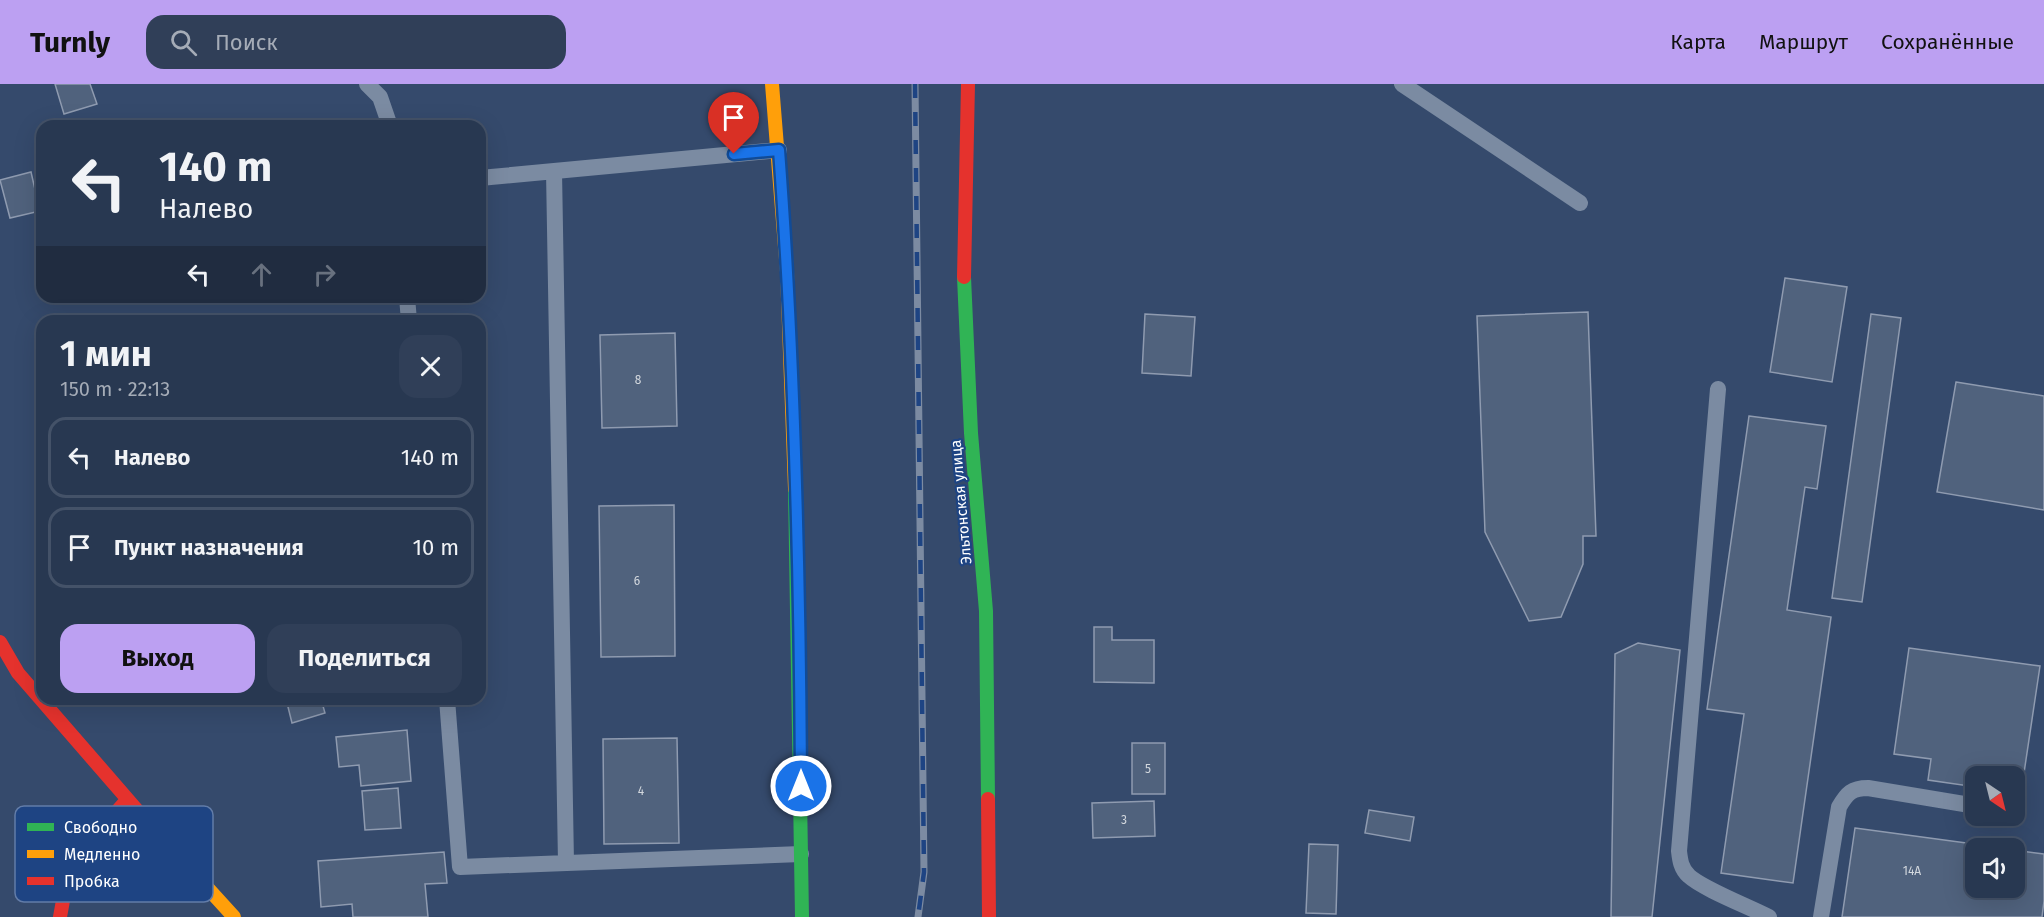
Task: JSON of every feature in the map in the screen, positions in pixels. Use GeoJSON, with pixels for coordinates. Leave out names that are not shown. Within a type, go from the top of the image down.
{"type":"FeatureCollection","features":[{"type":"Feature","properties":{"kind":"street"},"geometry":{"type":"LineString","coordinates":[[772,84],[789,292],[800,651],[802,917]]}},
{"type":"Feature","properties":{"kind":"street","name":"Эльтонская улица"},"geometry":{"type":"LineString","coordinates":[[968,84],[964,267],[971,433],[987,611],[989,917]]}},
{"type":"Feature","properties":{"kind":"street"},"geometry":{"type":"LineString","coordinates":[[0,642],[18,673],[36,694]]}},
{"type":"Feature","properties":{"kind":"street"},"geometry":{"type":"LineString","coordinates":[[46,705],[133,806]]}},
{"type":"Feature","properties":{"kind":"street"},"geometry":{"type":"LineString","coordinates":[[123,806],[128,800]]}},
{"type":"Feature","properties":{"kind":"street"},"geometry":{"type":"LineString","coordinates":[[213,894],[234,917]]}},
{"type":"Feature","properties":{"kind":"street"},"geometry":{"type":"LineString","coordinates":[[60,917],[63,902]]}},
{"type":"Feature","properties":{"kind":"lane"},"geometry":{"type":"LineString","coordinates":[[367,84],[380,97],[388,120]]}},
{"type":"Feature","properties":{"kind":"lane"},"geometry":{"type":"LineString","coordinates":[[1402,84],[1580,203]]}},
{"type":"Feature","properties":{"kind":"lane"},"geometry":{"type":"LineString","coordinates":[[486,177],[779,150]]}},
{"type":"Feature","properties":{"kind":"lane"},"geometry":{"type":"LineString","coordinates":[[554,171],[567,863]]}},
{"type":"Feature","properties":{"kind":"lane"},"geometry":{"type":"LineString","coordinates":[[1718,389],[1679,850],[1681,864],[1689,876],[1708,888],[1769,917]]}},
{"type":"Feature","properties":{"kind":"lane"},"geometry":{"type":"LineString","coordinates":[[447,705],[460,867],[801,854]]}},
{"type":"Feature","properties":{"kind":"lane"},"geometry":{"type":"LineString","coordinates":[[1821,917],[1839,807],[1845,795],[1855,788],[1868,788],[1965,804]]}},
{"type":"Feature","properties":{"kind":"building"},"geometry":{"type":"Polygon","coordinates":[[[55,84],[90,84],[97,104],[64,114],[55,84]]]}},
{"type":"Feature","properties":{"kind":"building"},"geometry":{"type":"Polygon","coordinates":[[[31,172],[36,194],[36,212],[10,218],[0,180],[31,172]]]}},
{"type":"Feature","properties":{"kind":"building"},"geometry":{"type":"Polygon","coordinates":[[[1785,278],[1847,287],[1832,382],[1770,372],[1785,278]]]}},
{"type":"Feature","properties":{"kind":"building"},"geometry":{"type":"Polygon","coordinates":[[[1588,312],[1596,536],[1583,536],[1583,564],[1561,617],[1529,621],[1485,532],[1477,316],[1588,312]]]}},
{"type":"Feature","properties":{"kind":"building"},"geometry":{"type":"Polygon","coordinates":[[[1145,314],[1195,317],[1191,376],[1142,373],[1145,314]]]}},
{"type":"Feature","properties":{"kind":"building"},"geometry":{"type":"Polygon","coordinates":[[[1871,314],[1901,318],[1862,602],[1832,598],[1871,314]]]}},
{"type":"Feature","properties":{"kind":"building"},"geometry":{"type":"Polygon","coordinates":[[[675,333],[677,426],[602,428],[600,335],[675,333]]]}},
{"type":"Feature","properties":{"kind":"building"},"geometry":{"type":"Polygon","coordinates":[[[1956,382],[2044,396],[2044,510],[1937,492],[1956,382]]]}},
{"type":"Feature","properties":{"kind":"building"},"geometry":{"type":"Polygon","coordinates":[[[1749,416],[1826,426],[1817,489],[1805,487],[1787,610],[1831,617],[1793,883],[1721,873],[1744,714],[1707,709],[1749,416]]]}},
{"type":"Feature","properties":{"kind":"building"},"geometry":{"type":"Polygon","coordinates":[[[674,505],[675,656],[601,657],[599,506],[674,505]]]}},
{"type":"Feature","properties":{"kind":"building"},"geometry":{"type":"Polygon","coordinates":[[[1094,627],[1112,627],[1112,640],[1154,640],[1154,683],[1094,682],[1094,627]]]}},
{"type":"Feature","properties":{"kind":"building"},"geometry":{"type":"Polygon","coordinates":[[[1638,643],[1680,650],[1652,917],[1611,917],[1615,654],[1638,643]]]}},
{"type":"Feature","properties":{"kind":"building"},"geometry":{"type":"Polygon","coordinates":[[[1909,648],[2040,666],[2025,766],[1965,766],[1965,785],[1928,780],[1931,759],[1894,754],[1909,648]]]}},
{"type":"Feature","properties":{"kind":"building"},"geometry":{"type":"Polygon","coordinates":[[[288,705],[323,705],[325,713],[292,723],[288,705]]]}},
{"type":"Feature","properties":{"kind":"building"},"geometry":{"type":"Polygon","coordinates":[[[407,730],[411,781],[361,786],[359,765],[339,767],[336,737],[407,730]]]}},
{"type":"Feature","properties":{"kind":"building"},"geometry":{"type":"Polygon","coordinates":[[[677,738],[679,843],[604,844],[603,739],[677,738]]]}},
{"type":"Feature","properties":{"kind":"building"},"geometry":{"type":"Polygon","coordinates":[[[1132,743],[1165,743],[1165,794],[1132,794],[1132,743]]]}},
{"type":"Feature","properties":{"kind":"building"},"geometry":{"type":"Polygon","coordinates":[[[398,788],[401,828],[365,830],[362,791],[398,788]]]}},
{"type":"Feature","properties":{"kind":"building"},"geometry":{"type":"Polygon","coordinates":[[[1154,801],[1155,836],[1093,838],[1092,803],[1154,801]]]}},
{"type":"Feature","properties":{"kind":"building"},"geometry":{"type":"Polygon","coordinates":[[[1369,810],[1414,817],[1410,841],[1365,833],[1369,810]]]}},
{"type":"Feature","properties":{"kind":"building"},"geometry":{"type":"Polygon","coordinates":[[[1855,828],[1965,843],[1965,898],[2025,898],[2025,851],[2044,854],[2042,917],[1842,917],[1855,828]]]}},
{"type":"Feature","properties":{"kind":"building"},"geometry":{"type":"Polygon","coordinates":[[[1309,844],[1338,845],[1336,914],[1306,913],[1309,844]]]}},
{"type":"Feature","properties":{"kind":"building"},"geometry":{"type":"Polygon","coordinates":[[[444,852],[447,883],[425,884],[428,917],[353,917],[352,904],[321,907],[318,861],[444,852]]]}},
{"type":"Feature","properties":{"kind":"railway"},"geometry":{"type":"LineString","coordinates":[[915,84],[924,872],[918,917]]}},
{"type":"Feature","properties":{"kind":"traffic: fast"},"geometry":{"type":"LineString","coordinates":[[964,277],[971,433],[986,611],[988,799]]}},
{"type":"Feature","properties":{"kind":"traffic: fast"},"geometry":{"type":"LineString","coordinates":[[795,489],[802,917]]}},
{"type":"Feature","properties":{"kind":"traffic: slow"},"geometry":{"type":"LineString","coordinates":[[772,84],[787,272],[795,489]]}},
{"type":"Feature","properties":{"kind":"traffic: slow"},"geometry":{"type":"LineString","coordinates":[[213,894],[234,917]]}},
{"type":"Feature","properties":{"kind":"traffic: jam"},"geometry":{"type":"LineString","coordinates":[[964,277],[968,84]]}},
{"type":"Feature","properties":{"kind":"traffic: jam"},"geometry":{"type":"LineString","coordinates":[[0,642],[18,673],[36,694]]}},
{"type":"Feature","properties":{"kind":"traffic: jam"},"geometry":{"type":"LineString","coordinates":[[46,705],[133,806]]}},
{"type":"Feature","properties":{"kind":"traffic: jam"},"geometry":{"type":"LineString","coordinates":[[988,799],[989,917]]}},
{"type":"Feature","properties":{"kind":"traffic: jam"},"geometry":{"type":"LineString","coordinates":[[122,806],[127,800]]}},
{"type":"Feature","properties":{"kind":"traffic: jam"},"geometry":{"type":"LineString","coordinates":[[60,917],[63,902]]}},
{"type":"Feature","properties":{"kind":"route"},"geometry":{"type":"LineString","coordinates":[[734,154],[779,150],[789,292],[800,651],[801,786]]}}]}
